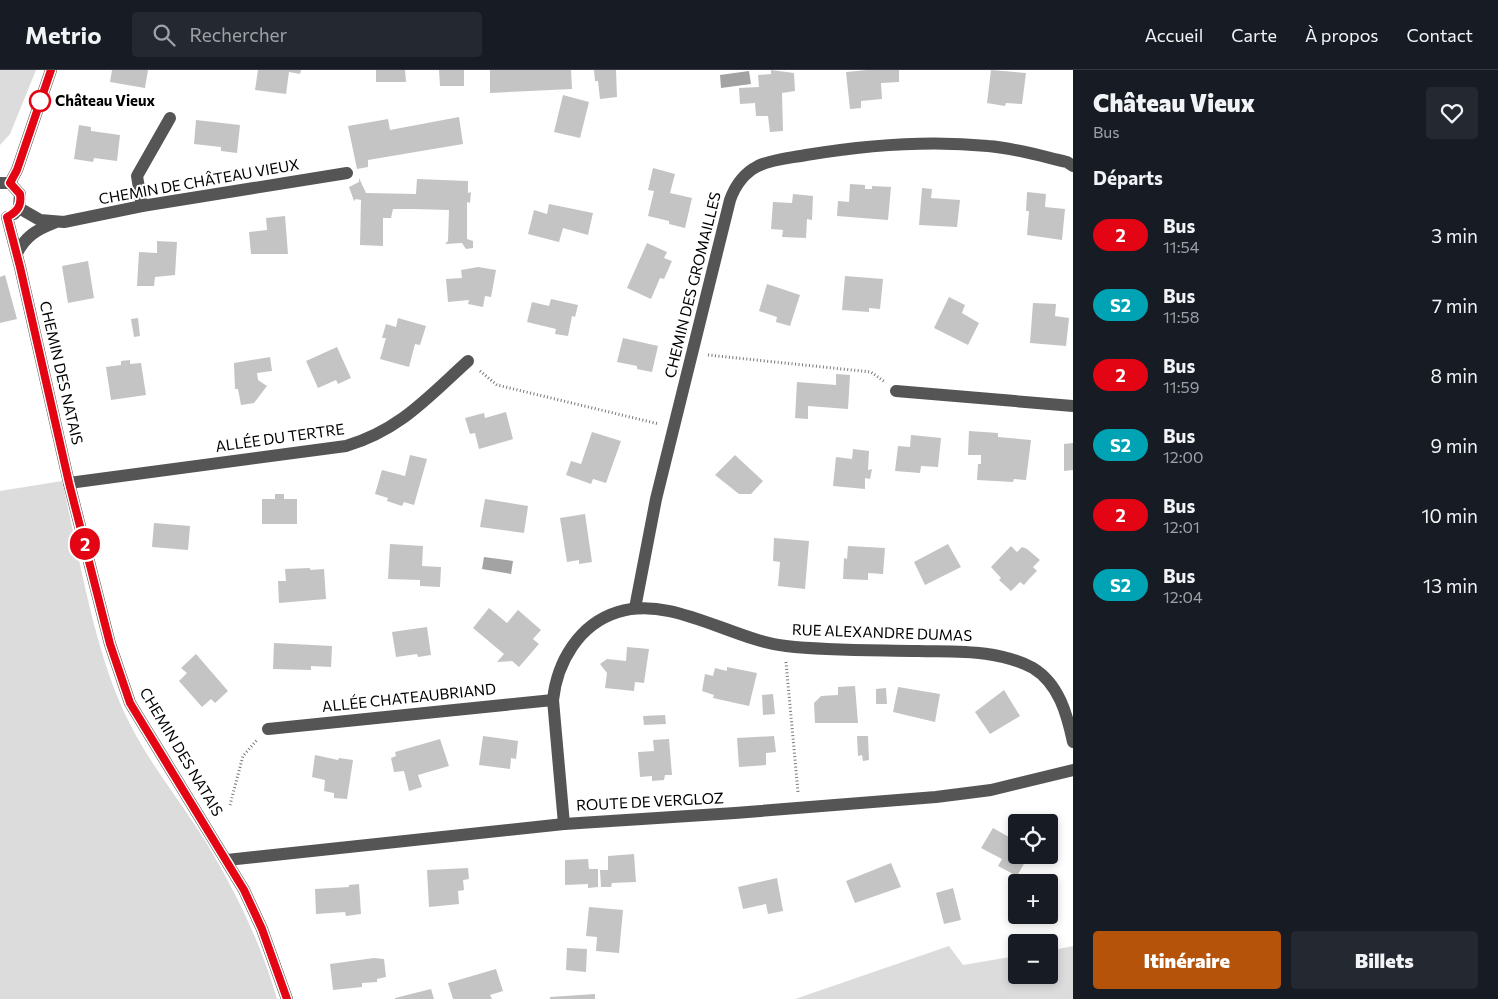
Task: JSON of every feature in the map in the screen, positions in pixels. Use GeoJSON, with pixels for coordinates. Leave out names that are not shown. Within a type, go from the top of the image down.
{"type":"FeatureCollection","features":[{"type":"Feature","properties":{"kind":"street"},"geometry":{"type":"LineString","coordinates":[[3,217],[14,214],[19,208],[20,194],[5,183],[17,170],[51,70]]}},
{"type":"Feature","properties":{"kind":"street"},"geometry":{"type":"LineString","coordinates":[[142,206],[137,176],[170,118]]}},
{"type":"Feature","properties":{"kind":"street","name":"CHEMIN DES GROMAILLES"},"geometry":{"type":"LineString","coordinates":[[635,608],[656,499],[734,187],[758,166],[775,160],[846,148],[920,144],[990,146],[1067,162],[1073,166]]}},
{"type":"Feature","properties":{"kind":"street","name":"CHEMIN DE CHÂTEAU VIEUX"},"geometry":{"type":"LineString","coordinates":[[17,254],[24,240],[37,229],[56,223],[142,206],[347,173]]}},
{"type":"Feature","properties":{"kind":"street","name":"CHEMIN DE CHÂTEAU VIEUX"},"geometry":{"type":"LineString","coordinates":[[19,208],[40,220],[56,223]]}},
{"type":"Feature","properties":{"kind":"street","name":"CHEMIN DES NATAIS"},"geometry":{"type":"LineString","coordinates":[[3,217],[17,254],[69,483],[110,644],[130,703],[227,860],[262,929],[287,999]]}},
{"type":"Feature","properties":{"kind":"street","name":"ALLÉE DU TERTRE"},"geometry":{"type":"LineString","coordinates":[[69,483],[346,446],[366,440],[403,420],[468,361]]}},
{"type":"Feature","properties":{"kind":"street"},"geometry":{"type":"LineString","coordinates":[[896,391],[1073,406]]}},
{"type":"Feature","properties":{"kind":"street","name":"RUE ALEXANDRE DUMAS"},"geometry":{"type":"LineString","coordinates":[[564,824],[553,700],[555,680],[564,659],[580,636],[600,620],[617,612],[635,608],[660,609],[684,615],[760,642],[784,646],[824,650],[997,654],[1034,669],[1048,680],[1058,695],[1068,718],[1073,742]]}},
{"type":"Feature","properties":{"kind":"street","name":"ALLÉE CHATEAUBRIAND"},"geometry":{"type":"LineString","coordinates":[[268,728],[553,700]]}},
{"type":"Feature","properties":{"kind":"street","name":"ROUTE DE VERGLOZ"},"geometry":{"type":"LineString","coordinates":[[227,860],[564,824],[800,808],[991,790],[1073,770]]}},
{"type":"Feature","properties":{"kind":"path"},"geometry":{"type":"LineString","coordinates":[[692,353],[871,372],[896,391]]}},
{"type":"Feature","properties":{"kind":"path"},"geometry":{"type":"LineString","coordinates":[[468,361],[497,385],[674,427]]}},
{"type":"Feature","properties":{"kind":"path"},"geometry":{"type":"LineString","coordinates":[[784,646],[800,808]]}},
{"type":"Feature","properties":{"kind":"path"},"geometry":{"type":"LineString","coordinates":[[230,805],[244,756],[268,728]]}},
{"type":"Feature","properties":{"kind":"shaded area"},"geometry":{"type":"Polygon","coordinates":[[[0,70],[36,70],[10,134],[0,145],[0,70]]]}},
{"type":"Feature","properties":{"kind":"shaded area"},"geometry":{"type":"Polygon","coordinates":[[[749,71],[751,84],[721,88],[720,75],[749,71]]]}},
{"type":"Feature","properties":{"kind":"shaded area"},"geometry":{"type":"Polygon","coordinates":[[[62,481],[97,637],[117,697],[139,741],[203,838],[232,889],[257,943],[277,999],[0,999],[0,491],[62,481]]]}},
{"type":"Feature","properties":{"kind":"shaded area"},"geometry":{"type":"Polygon","coordinates":[[[484,557],[513,561],[511,574],[482,569],[484,557]]]}},
{"type":"Feature","properties":{"kind":"shaded area"},"geometry":{"type":"Polygon","coordinates":[[[949,946],[963,965],[1008,957],[1008,984],[1058,984],[1058,949],[1073,946],[1073,999],[795,999],[949,946]]]}},
{"type":"Feature","properties":{"kind":"building"},"geometry":{"type":"Polygon","coordinates":[[[112,70],[148,70],[145,88],[110,82],[112,70]]]}},
{"type":"Feature","properties":{"kind":"building"},"geometry":{"type":"Polygon","coordinates":[[[258,70],[301,70],[300,74],[289,72],[286,94],[255,90],[258,70]]]}},
{"type":"Feature","properties":{"kind":"building"},"geometry":{"type":"Polygon","coordinates":[[[376,70],[405,70],[406,82],[376,82],[376,70]]]}},
{"type":"Feature","properties":{"kind":"building"},"geometry":{"type":"Polygon","coordinates":[[[439,70],[464,70],[464,86],[440,86],[439,70]]]}},
{"type":"Feature","properties":{"kind":"building"},"geometry":{"type":"Polygon","coordinates":[[[490,70],[571,70],[572,89],[490,93],[490,70]]]}},
{"type":"Feature","properties":{"kind":"building"},"geometry":{"type":"Polygon","coordinates":[[[594,70],[616,70],[617,97],[600,99],[598,81],[595,81],[594,70]]]}},
{"type":"Feature","properties":{"kind":"building"},"geometry":{"type":"Polygon","coordinates":[[[771,70],[794,73],[795,91],[782,93],[783,131],[770,132],[768,116],[756,116],[755,103],[740,104],[739,88],[759,87],[758,75],[771,74],[771,70]]]}},
{"type":"Feature","properties":{"kind":"building"},"geometry":{"type":"Polygon","coordinates":[[[899,70],[899,82],[881,83],[882,99],[861,101],[861,108],[850,109],[846,72],[899,70]]]}},
{"type":"Feature","properties":{"kind":"building"},"geometry":{"type":"Polygon","coordinates":[[[991,70],[1026,73],[1022,104],[1006,103],[1005,106],[987,103],[991,70]]]}},
{"type":"Feature","properties":{"kind":"building"},"geometry":{"type":"Polygon","coordinates":[[[563,95],[589,102],[580,138],[554,132],[563,95]]]}},
{"type":"Feature","properties":{"kind":"building"},"geometry":{"type":"Polygon","coordinates":[[[459,117],[463,144],[368,160],[368,167],[357,169],[348,126],[388,119],[390,130],[459,117]]]}},
{"type":"Feature","properties":{"kind":"building"},"geometry":{"type":"Polygon","coordinates":[[[196,120],[240,125],[237,153],[221,151],[221,147],[194,144],[196,120]]]}},
{"type":"Feature","properties":{"kind":"building"},"geometry":{"type":"Polygon","coordinates":[[[79,125],[91,127],[91,131],[120,135],[117,161],[94,158],[93,162],[74,159],[79,125]]]}},
{"type":"Feature","properties":{"kind":"building"},"geometry":{"type":"Polygon","coordinates":[[[653,168],[675,174],[670,193],[692,198],[685,228],[669,224],[669,221],[648,216],[654,191],[648,190],[653,168]]]}},
{"type":"Feature","properties":{"kind":"building"},"geometry":{"type":"Polygon","coordinates":[[[359,178],[366,193],[416,194],[417,179],[468,181],[468,193],[471,192],[470,203],[467,202],[467,239],[473,241],[473,248],[466,249],[462,243],[445,244],[448,241],[449,210],[414,209],[393,209],[391,218],[383,218],[383,246],[360,245],[361,200],[356,199],[354,201],[349,187],[359,182],[359,178]]]}},
{"type":"Feature","properties":{"kind":"building"},"geometry":{"type":"Polygon","coordinates":[[[850,184],[865,185],[865,189],[872,189],[872,186],[891,187],[888,220],[837,216],[838,201],[849,202],[850,184]]]}},
{"type":"Feature","properties":{"kind":"building"},"geometry":{"type":"Polygon","coordinates":[[[922,188],[932,189],[931,198],[960,200],[957,227],[919,225],[922,188]]]}},
{"type":"Feature","properties":{"kind":"building"},"geometry":{"type":"Polygon","coordinates":[[[1027,192],[1046,194],[1045,207],[1065,209],[1062,240],[1027,235],[1029,211],[1026,211],[1027,192]]]}},
{"type":"Feature","properties":{"kind":"building"},"geometry":{"type":"Polygon","coordinates":[[[793,194],[813,196],[812,220],[807,219],[806,238],[782,237],[783,230],[771,229],[773,202],[792,203],[793,194]]]}},
{"type":"Feature","properties":{"kind":"building"},"geometry":{"type":"Polygon","coordinates":[[[549,204],[593,213],[588,235],[563,228],[559,242],[528,234],[534,210],[547,214],[549,204]]]}},
{"type":"Feature","properties":{"kind":"building"},"geometry":{"type":"Polygon","coordinates":[[[285,216],[288,254],[251,254],[249,232],[267,230],[266,218],[285,216]]]}},
{"type":"Feature","properties":{"kind":"building"},"geometry":{"type":"Polygon","coordinates":[[[157,241],[177,242],[175,275],[155,277],[154,286],[137,286],[139,252],[157,253],[157,241]]]}},
{"type":"Feature","properties":{"kind":"building"},"geometry":{"type":"Polygon","coordinates":[[[647,243],[667,252],[664,258],[672,261],[664,279],[660,278],[651,299],[627,288],[647,243]]]}},
{"type":"Feature","properties":{"kind":"building"},"geometry":{"type":"Polygon","coordinates":[[[88,261],[94,298],[68,303],[62,266],[88,261]]]}},
{"type":"Feature","properties":{"kind":"building"},"geometry":{"type":"Polygon","coordinates":[[[478,267],[496,270],[491,297],[485,296],[483,307],[468,304],[469,300],[448,302],[446,279],[462,278],[461,270],[478,267]]]}},
{"type":"Feature","properties":{"kind":"building"},"geometry":{"type":"Polygon","coordinates":[[[5,275],[17,319],[0,323],[0,277],[5,275]]]}},
{"type":"Feature","properties":{"kind":"building"},"geometry":{"type":"Polygon","coordinates":[[[845,276],[883,279],[880,309],[869,308],[869,312],[842,310],[845,276]]]}},
{"type":"Feature","properties":{"kind":"building"},"geometry":{"type":"Polygon","coordinates":[[[767,284],[800,295],[790,326],[776,322],[777,317],[759,311],[767,284]]]}},
{"type":"Feature","properties":{"kind":"building"},"geometry":{"type":"Polygon","coordinates":[[[949,297],[965,305],[962,313],[979,323],[968,345],[934,328],[949,297]]]}},
{"type":"Feature","properties":{"kind":"building"},"geometry":{"type":"Polygon","coordinates":[[[551,299],[578,305],[575,317],[572,316],[568,336],[555,334],[556,329],[527,322],[532,302],[549,306],[551,299]]]}},
{"type":"Feature","properties":{"kind":"building"},"geometry":{"type":"Polygon","coordinates":[[[1033,303],[1056,304],[1055,316],[1069,318],[1066,346],[1030,343],[1033,303]]]}},
{"type":"Feature","properties":{"kind":"building"},"geometry":{"type":"Polygon","coordinates":[[[138,318],[140,336],[134,337],[131,319],[138,318]]]}},
{"type":"Feature","properties":{"kind":"building"},"geometry":{"type":"Polygon","coordinates":[[[398,318],[426,326],[420,345],[415,344],[409,367],[380,359],[386,338],[382,338],[386,324],[396,327],[398,318]]]}},
{"type":"Feature","properties":{"kind":"building"},"geometry":{"type":"Polygon","coordinates":[[[623,338],[658,346],[652,372],[637,369],[637,366],[617,362],[623,338]]]}},
{"type":"Feature","properties":{"kind":"building"},"geometry":{"type":"Polygon","coordinates":[[[337,347],[351,378],[338,384],[336,380],[318,388],[306,361],[337,347]]]}},
{"type":"Feature","properties":{"kind":"building"},"geometry":{"type":"Polygon","coordinates":[[[270,357],[272,371],[257,373],[258,380],[267,386],[254,403],[241,405],[238,389],[235,389],[234,363],[270,357]]]}},
{"type":"Feature","properties":{"kind":"building"},"geometry":{"type":"Polygon","coordinates":[[[130,360],[130,364],[141,363],[146,395],[111,400],[106,367],[121,365],[121,361],[130,360]]]}},
{"type":"Feature","properties":{"kind":"building"},"geometry":{"type":"Polygon","coordinates":[[[836,374],[850,375],[848,409],[808,406],[808,419],[795,418],[797,382],[836,385],[836,374]]]}},
{"type":"Feature","properties":{"kind":"building"},"geometry":{"type":"Polygon","coordinates":[[[506,412],[513,439],[479,449],[475,433],[470,434],[465,418],[484,413],[485,418],[506,412]]]}},
{"type":"Feature","properties":{"kind":"building"},"geometry":{"type":"Polygon","coordinates":[[[969,431],[998,433],[998,437],[1031,440],[1026,480],[1014,479],[1013,482],[977,480],[978,464],[981,464],[981,455],[968,455],[969,431]]]}},
{"type":"Feature","properties":{"kind":"building"},"geometry":{"type":"Polygon","coordinates":[[[592,432],[621,441],[606,483],[593,479],[591,484],[566,475],[571,461],[581,464],[592,432]]]}},
{"type":"Feature","properties":{"kind":"building"},"geometry":{"type":"Polygon","coordinates":[[[911,435],[941,438],[938,467],[921,466],[920,473],[895,471],[898,446],[910,447],[911,435]]]}},
{"type":"Feature","properties":{"kind":"building"},"geometry":{"type":"Polygon","coordinates":[[[1073,443],[1073,470],[1064,471],[1064,444],[1073,443]]]}},
{"type":"Feature","properties":{"kind":"building"},"geometry":{"type":"Polygon","coordinates":[[[853,449],[869,451],[868,470],[872,469],[870,479],[865,478],[865,489],[833,486],[836,457],[852,459],[853,449]]]}},
{"type":"Feature","properties":{"kind":"building"},"geometry":{"type":"Polygon","coordinates":[[[410,455],[427,459],[414,505],[404,502],[402,506],[387,501],[388,498],[375,494],[382,470],[405,476],[410,455]]]}},
{"type":"Feature","properties":{"kind":"building"},"geometry":{"type":"Polygon","coordinates":[[[735,455],[763,481],[751,494],[739,494],[715,475],[735,455]]]}},
{"type":"Feature","properties":{"kind":"building"},"geometry":{"type":"Polygon","coordinates":[[[275,494],[284,494],[284,499],[297,499],[297,524],[262,524],[262,499],[275,499],[275,494]]]}},
{"type":"Feature","properties":{"kind":"building"},"geometry":{"type":"Polygon","coordinates":[[[485,499],[528,506],[524,533],[480,527],[485,499]]]}},
{"type":"Feature","properties":{"kind":"building"},"geometry":{"type":"Polygon","coordinates":[[[585,514],[592,562],[579,564],[579,560],[567,562],[560,518],[585,514]]]}},
{"type":"Feature","properties":{"kind":"building"},"geometry":{"type":"Polygon","coordinates":[[[154,523],[190,526],[188,550],[152,547],[154,523]]]}},
{"type":"Feature","properties":{"kind":"building"},"geometry":{"type":"Polygon","coordinates":[[[774,538],[809,541],[805,589],[778,586],[780,562],[773,561],[774,538]]]}},
{"type":"Feature","properties":{"kind":"building"},"geometry":{"type":"Polygon","coordinates":[[[390,544],[423,546],[422,566],[441,567],[440,587],[420,586],[420,580],[388,579],[390,544]]]}},
{"type":"Feature","properties":{"kind":"building"},"geometry":{"type":"Polygon","coordinates":[[[948,544],[961,567],[925,585],[914,562],[948,544]]]}},
{"type":"Feature","properties":{"kind":"building"},"geometry":{"type":"Polygon","coordinates":[[[848,546],[885,548],[883,574],[868,573],[868,580],[843,579],[844,558],[847,559],[848,546]]]}},
{"type":"Feature","properties":{"kind":"building"},"geometry":{"type":"Polygon","coordinates":[[[1011,546],[1017,552],[1022,547],[1027,549],[1040,560],[1033,567],[1037,571],[1024,585],[1020,582],[1011,591],[999,580],[1001,578],[991,567],[1011,546]]]}},
{"type":"Feature","properties":{"kind":"building"},"geometry":{"type":"Polygon","coordinates":[[[310,568],[310,570],[324,569],[326,599],[279,603],[278,581],[286,581],[285,569],[310,568]]]}},
{"type":"Feature","properties":{"kind":"building"},"geometry":{"type":"Polygon","coordinates":[[[489,608],[507,623],[518,610],[541,630],[533,639],[539,644],[519,667],[512,661],[497,662],[504,654],[473,628],[489,608]]]}},
{"type":"Feature","properties":{"kind":"building"},"geometry":{"type":"Polygon","coordinates":[[[427,627],[431,655],[418,657],[417,654],[396,657],[392,632],[427,627]]]}},
{"type":"Feature","properties":{"kind":"building"},"geometry":{"type":"Polygon","coordinates":[[[274,643],[332,646],[331,667],[311,666],[311,670],[273,669],[274,643]]]}},
{"type":"Feature","properties":{"kind":"building"},"geometry":{"type":"Polygon","coordinates":[[[627,647],[649,649],[644,683],[635,682],[634,691],[605,688],[607,673],[600,664],[607,659],[626,661],[627,647]]]}},
{"type":"Feature","properties":{"kind":"building"},"geometry":{"type":"Polygon","coordinates":[[[196,654],[228,691],[215,703],[211,699],[202,707],[179,681],[187,673],[181,668],[196,654]]]}},
{"type":"Feature","properties":{"kind":"building"},"geometry":{"type":"Polygon","coordinates":[[[727,667],[757,673],[749,706],[713,698],[714,695],[702,691],[705,674],[713,676],[715,668],[727,671],[727,667]]]}},
{"type":"Feature","properties":{"kind":"building"},"geometry":{"type":"Polygon","coordinates":[[[855,686],[858,723],[815,723],[814,703],[821,696],[838,695],[838,687],[855,686]]]}},
{"type":"Feature","properties":{"kind":"building"},"geometry":{"type":"Polygon","coordinates":[[[898,687],[940,694],[935,722],[893,712],[898,687]]]}},
{"type":"Feature","properties":{"kind":"building"},"geometry":{"type":"Polygon","coordinates":[[[886,688],[887,704],[876,704],[876,689],[886,688]]]}},
{"type":"Feature","properties":{"kind":"building"},"geometry":{"type":"Polygon","coordinates":[[[1004,690],[1020,716],[990,734],[975,712],[1004,690]]]}},
{"type":"Feature","properties":{"kind":"building"},"geometry":{"type":"Polygon","coordinates":[[[773,694],[775,714],[763,715],[762,695],[773,694]]]}},
{"type":"Feature","properties":{"kind":"building"},"geometry":{"type":"Polygon","coordinates":[[[665,715],[666,724],[644,725],[643,716],[665,715]]]}},
{"type":"Feature","properties":{"kind":"building"},"geometry":{"type":"Polygon","coordinates":[[[483,736],[518,741],[516,759],[511,758],[510,769],[479,765],[483,736]]]}},
{"type":"Feature","properties":{"kind":"building"},"geometry":{"type":"Polygon","coordinates":[[[774,736],[776,752],[766,753],[766,765],[739,767],[737,738],[774,736]]]}},
{"type":"Feature","properties":{"kind":"building"},"geometry":{"type":"Polygon","coordinates":[[[857,736],[868,736],[869,760],[863,761],[862,755],[858,756],[857,736]]]}},
{"type":"Feature","properties":{"kind":"building"},"geometry":{"type":"Polygon","coordinates":[[[440,739],[449,766],[418,775],[422,787],[409,791],[404,771],[394,772],[391,758],[396,756],[395,752],[440,739]]]}},
{"type":"Feature","properties":{"kind":"building"},"geometry":{"type":"Polygon","coordinates":[[[669,739],[672,775],[665,775],[664,780],[652,781],[652,776],[640,777],[638,752],[654,751],[653,740],[669,739]]]}},
{"type":"Feature","properties":{"kind":"building"},"geometry":{"type":"Polygon","coordinates":[[[315,755],[338,760],[339,758],[353,760],[347,799],[334,798],[334,793],[324,791],[325,780],[312,777],[315,755]]]}},
{"type":"Feature","properties":{"kind":"building"},"geometry":{"type":"Polygon","coordinates":[[[993,828],[1008,836],[1008,864],[1024,864],[1018,874],[1013,874],[998,866],[1002,859],[981,848],[993,828]]]}},
{"type":"Feature","properties":{"kind":"building"},"geometry":{"type":"Polygon","coordinates":[[[634,854],[636,882],[612,883],[611,887],[601,887],[600,870],[608,870],[608,856],[634,854]]]}},
{"type":"Feature","properties":{"kind":"building"},"geometry":{"type":"Polygon","coordinates":[[[588,859],[589,869],[598,869],[598,887],[588,888],[588,884],[565,885],[565,860],[588,859]]]}},
{"type":"Feature","properties":{"kind":"building"},"geometry":{"type":"Polygon","coordinates":[[[891,863],[901,887],[855,903],[846,881],[891,863]]]}},
{"type":"Feature","properties":{"kind":"building"},"geometry":{"type":"Polygon","coordinates":[[[468,868],[469,879],[463,880],[464,890],[458,891],[459,904],[429,907],[427,870],[468,868]]]}},
{"type":"Feature","properties":{"kind":"building"},"geometry":{"type":"Polygon","coordinates":[[[777,878],[783,911],[768,914],[766,904],[743,909],[738,887],[777,878]]]}},
{"type":"Feature","properties":{"kind":"building"},"geometry":{"type":"Polygon","coordinates":[[[359,884],[361,914],[346,916],[345,912],[316,914],[315,889],[349,887],[349,885],[359,884]]]}},
{"type":"Feature","properties":{"kind":"building"},"geometry":{"type":"Polygon","coordinates":[[[953,888],[961,920],[944,924],[936,893],[953,888]]]}},
{"type":"Feature","properties":{"kind":"building"},"geometry":{"type":"Polygon","coordinates":[[[589,907],[623,910],[619,953],[596,951],[597,937],[586,936],[589,907]]]}},
{"type":"Feature","properties":{"kind":"building"},"geometry":{"type":"Polygon","coordinates":[[[567,948],[587,949],[586,972],[566,970],[567,948]]]}},
{"type":"Feature","properties":{"kind":"building"},"geometry":{"type":"Polygon","coordinates":[[[374,958],[384,959],[386,977],[377,979],[377,982],[362,983],[362,987],[333,990],[330,964],[374,958]]]}},
{"type":"Feature","properties":{"kind":"building"},"geometry":{"type":"Polygon","coordinates":[[[496,969],[503,991],[490,995],[492,999],[453,999],[448,983],[496,969]]]}},
{"type":"Feature","properties":{"kind":"building"},"geometry":{"type":"Polygon","coordinates":[[[431,989],[434,999],[395,999],[395,998],[431,989]]]}},
{"type":"Feature","properties":{"kind":"building"},"geometry":{"type":"Polygon","coordinates":[[[595,994],[595,999],[550,999],[550,997],[595,994]]]}},
{"type":"Feature","properties":{"kind":"bus line","name":"2"},"geometry":{"type":"LineString","coordinates":[[51,70],[17,170],[10,183],[20,194],[19,208],[14,214],[7,217],[69,483],[110,644],[130,703],[244,890],[262,929],[287,999]]}},
{"type":"Feature","properties":{"kind":"place","name":"Château Vieux"},"geometry":{"type":"Point","coordinates":[40,101]}}]}
